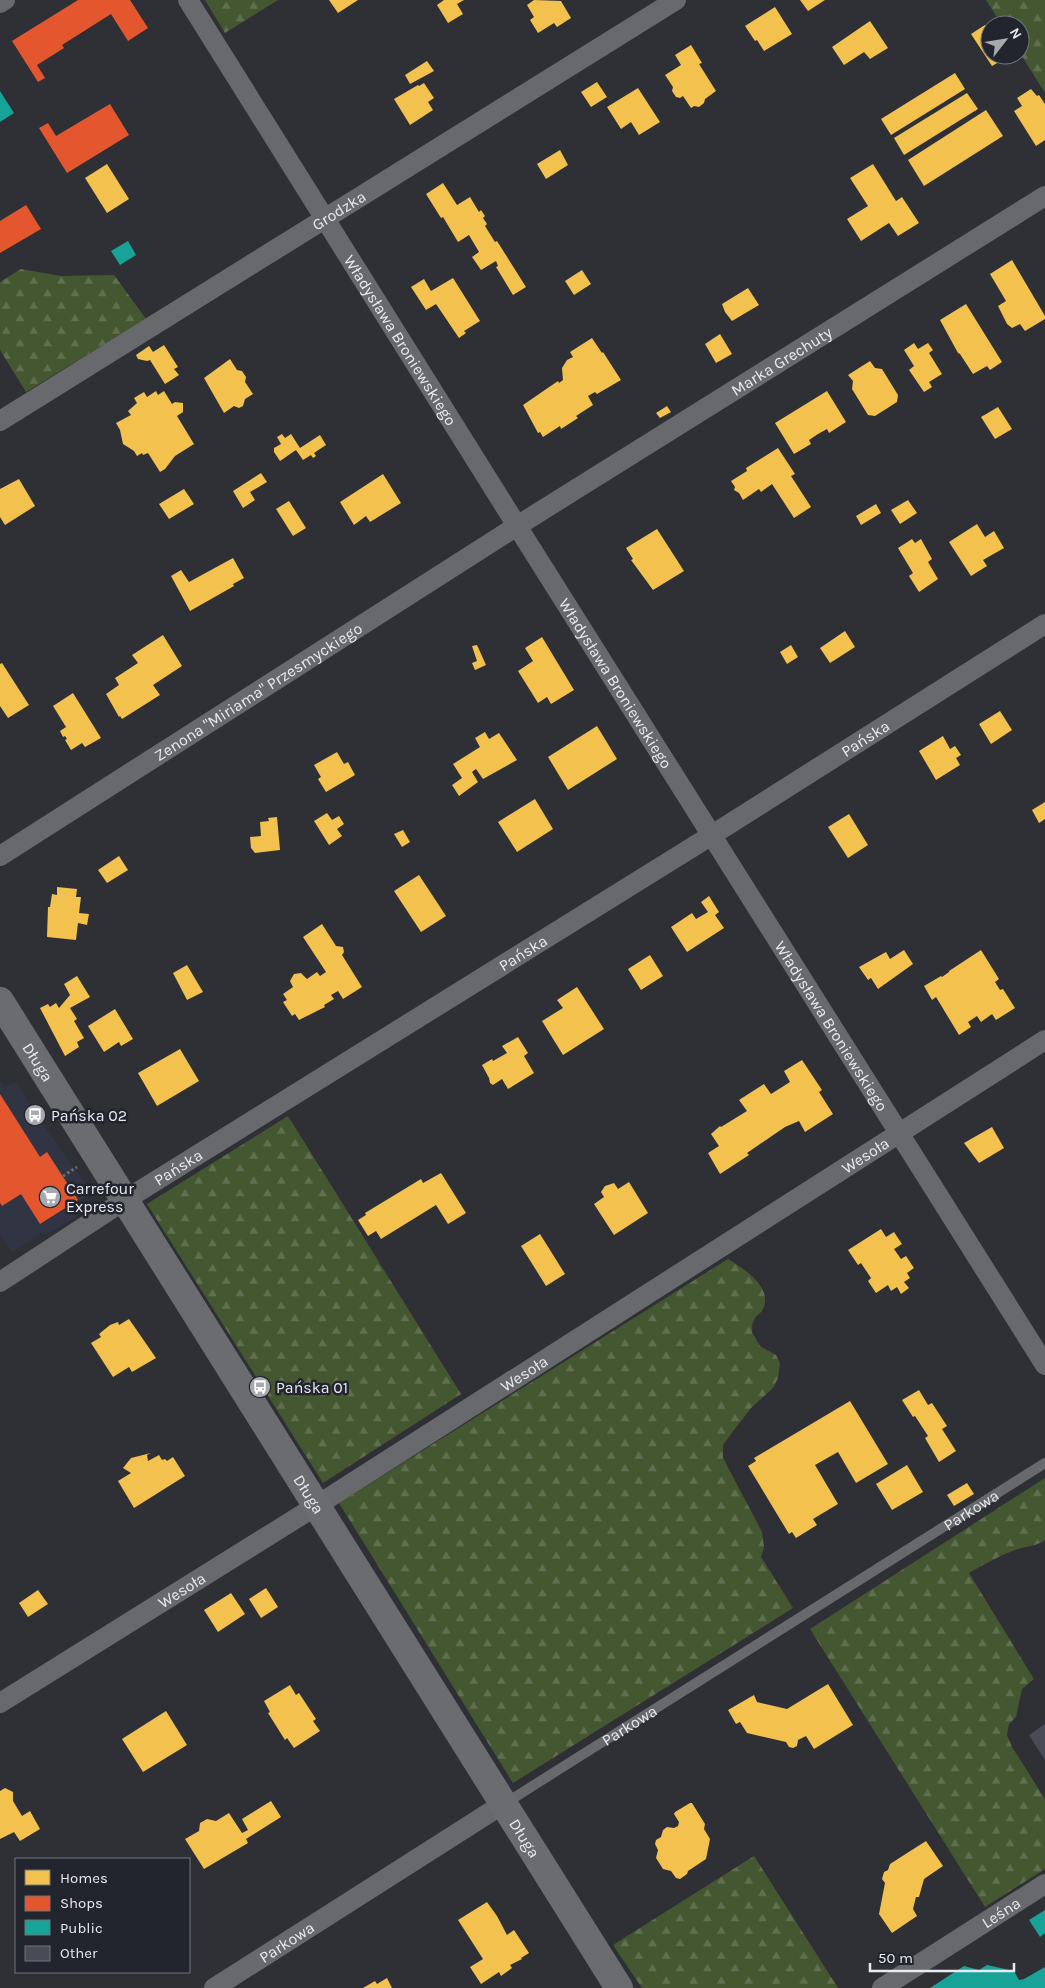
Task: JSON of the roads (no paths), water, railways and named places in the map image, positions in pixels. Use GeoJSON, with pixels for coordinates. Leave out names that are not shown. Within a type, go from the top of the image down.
{"type":"FeatureCollection","features":[{"type":"Feature","properties":{"kind":"street"},"geometry":{"type":"LineString","coordinates":[[0,3],[5,0]]}},
{"type":"Feature","properties":{"kind":"street","name":"Władysława Broniewskiego"},"geometry":{"type":"LineString","coordinates":[[188,0],[1045,1365]]}},
{"type":"Feature","properties":{"kind":"street","name":"Grodzka"},"geometry":{"type":"LineString","coordinates":[[0,421],[676,0]]}},
{"type":"Feature","properties":{"kind":"street","name":"Marka Grechuty"},"geometry":{"type":"LineString","coordinates":[[517,526],[1045,196]]}},
{"type":"Feature","properties":{"kind":"street","name":"Zenona \"Miriama\" Przesmyckiego"},"geometry":{"type":"LineString","coordinates":[[0,856],[517,526]]}},
{"type":"Feature","properties":{"kind":"street","name":"Pańska"},"geometry":{"type":"LineString","coordinates":[[0,1282],[125,1200],[712,835],[1045,624]]}},
{"type":"Feature","properties":{"kind":"street","name":"Długa"},"geometry":{"type":"LineString","coordinates":[[0,1001],[619,1988]]}},
{"type":"Feature","properties":{"kind":"street","name":"Wesoła"},"geometry":{"type":"LineString","coordinates":[[0,1703],[316,1506],[1045,1040]]}},
{"type":"Feature","properties":{"kind":"street","name":"Parkowa"},"geometry":{"type":"LineString","coordinates":[[214,1988],[503,1804]]}},
{"type":"Feature","properties":{"kind":"street","name":"Leśna"},"geometry":{"type":"LineString","coordinates":[[882,1988],[1045,1884]]}},
{"type":"Feature","properties":{"kind":"lane","name":"Parkowa"},"geometry":{"type":"LineString","coordinates":[[503,1804],[1045,1463]]}},
{"type":"Feature","properties":{"kind":"place","name":"Pańska 02"},"geometry":{"type":"Point","coordinates":[35,1115]}},
{"type":"Feature","properties":{"kind":"place","name":"Carrefour Express"},"geometry":{"type":"Point","coordinates":[50,1197]}},
{"type":"Feature","properties":{"kind":"place","name":"Pańska 01"},"geometry":{"type":"Point","coordinates":[260,1387]}}]}
